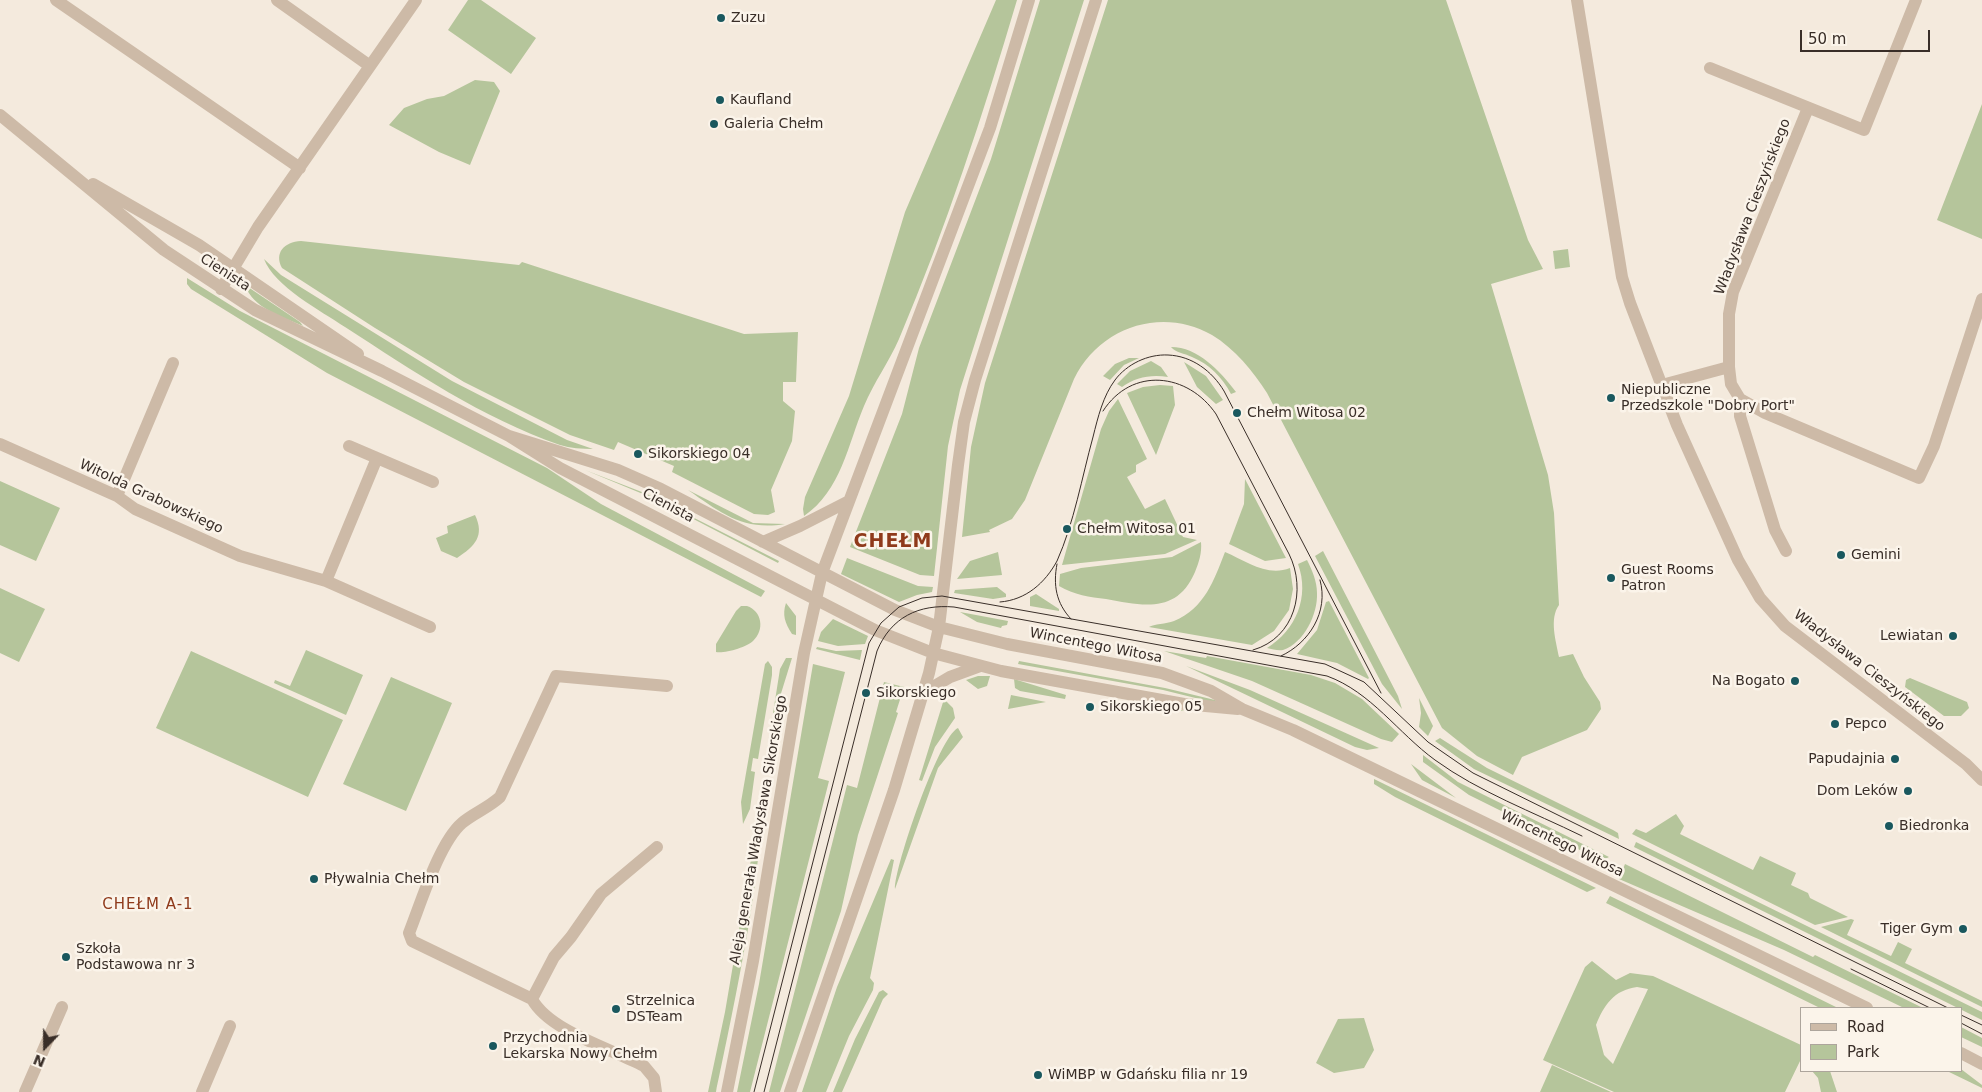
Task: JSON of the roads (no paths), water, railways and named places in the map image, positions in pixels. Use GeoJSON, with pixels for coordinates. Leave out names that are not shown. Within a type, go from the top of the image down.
{"type":"FeatureCollection","features":[{"type":"Feature","properties":{"kind":"street"},"geometry":{"type":"LineString","coordinates":[[56,0],[300,168]]}},
{"type":"Feature","properties":{"kind":"street"},"geometry":{"type":"LineString","coordinates":[[277,0],[370,66]]}},
{"type":"Feature","properties":{"kind":"street"},"geometry":{"type":"LineString","coordinates":[[221,289],[258,227],[416,0]]}},
{"type":"Feature","properties":{"kind":"street","name":"Aleja generała Władysława Sikorskiego"},"geometry":{"type":"LineString","coordinates":[[727,1092],[753,961],[815,600],[822,573],[847,502],[990,128],[1028,0]]}},
{"type":"Feature","properties":{"kind":"street"},"geometry":{"type":"LineString","coordinates":[[790,1092],[894,790],[923,693],[939,627],[958,466],[973,388],[1096,0]]}},
{"type":"Feature","properties":{"kind":"street","name":"Władysława Cieszyńskiego"},"geometry":{"type":"LineString","coordinates":[[1577,0],[1622,277],[1677,425],[1738,560],[1760,598],[1785,626],[1966,764],[1982,780]]}},
{"type":"Feature","properties":{"kind":"street","name":"Władysława Cieszyńskiego"},"geometry":{"type":"LineString","coordinates":[[1786,550],[1775,530],[1740,416],[1740,399],[1730,384],[1729,314],[1733,292],[1808,108],[1864,130],[1916,0]]}},
{"type":"Feature","properties":{"kind":"street"},"geometry":{"type":"LineString","coordinates":[[1710,68],[1808,108]]}},
{"type":"Feature","properties":{"kind":"street","name":"Cienista"},"geometry":{"type":"LineString","coordinates":[[0,115],[70,170],[120,216],[221,289],[290,329],[382,371],[509,436],[560,468],[815,600],[885,635],[933,652]]}},
{"type":"Feature","properties":{"kind":"street","name":"Cienista"},"geometry":{"type":"LineString","coordinates":[[70,170],[199,245],[382,371]]}},
{"type":"Feature","properties":{"kind":"street"},"geometry":{"type":"LineString","coordinates":[[1740,399],[1765,413],[1919,478],[1934,446],[1982,299]]}},
{"type":"Feature","properties":{"kind":"street"},"geometry":{"type":"LineString","coordinates":[[117,496],[173,363]]}},
{"type":"Feature","properties":{"kind":"street"},"geometry":{"type":"LineString","coordinates":[[1662,385],[1729,367]]}},
{"type":"Feature","properties":{"kind":"street","name":"Cienista"},"geometry":{"type":"LineString","coordinates":[[509,436],[618,470],[822,573]]}},
{"type":"Feature","properties":{"kind":"street","name":"Witolda Grabowskiego"},"geometry":{"type":"LineString","coordinates":[[0,444],[117,496],[135,509],[240,556],[326,580],[430,627]]}},
{"type":"Feature","properties":{"kind":"street"},"geometry":{"type":"LineString","coordinates":[[349,446],[433,482]]}},
{"type":"Feature","properties":{"kind":"street"},"geometry":{"type":"LineString","coordinates":[[326,580],[377,458]]}},
{"type":"Feature","properties":{"kind":"street"},"geometry":{"type":"LineString","coordinates":[[763,542],[847,502]]}},
{"type":"Feature","properties":{"kind":"street","name":"Wincentego Witosa"},"geometry":{"type":"LineString","coordinates":[[822,573],[895,610],[939,627],[999,642],[1162,673],[1211,692],[1242,709],[1293,730],[1865,1007]]}},
{"type":"Feature","properties":{"kind":"street","name":"Wincentego Witosa"},"geometry":{"type":"LineString","coordinates":[[933,652],[980,666],[1184,704],[1242,709]]}},
{"type":"Feature","properties":{"kind":"street"},"geometry":{"type":"LineString","coordinates":[[923,693],[950,677],[980,666]]}},
{"type":"Feature","properties":{"kind":"street"},"geometry":{"type":"LineString","coordinates":[[656,1092],[654,1078],[644,1066],[554,1023],[538,1011],[532,999],[412,941],[409,933],[438,862],[451,836],[463,822],[491,806],[500,797],[556,676],[667,686]]}},
{"type":"Feature","properties":{"kind":"street"},"geometry":{"type":"LineString","coordinates":[[532,999],[554,957],[571,937],[601,894],[657,848]]}},
{"type":"Feature","properties":{"kind":"street"},"geometry":{"type":"LineString","coordinates":[[25,1092],[62,1007]]}},
{"type":"Feature","properties":{"kind":"street"},"geometry":{"type":"LineString","coordinates":[[202,1092],[230,1026]]}},
{"type":"Feature","properties":{"kind":"street"},"geometry":{"type":"LineString","coordinates":[[1962,1054],[1982,1064]]}},
{"type":"Feature","properties":{"kind":"tram line"},"geometry":{"type":"LineString","coordinates":[[1000,602],[1018,598],[1034,589],[1047,576],[1057,561],[1073,516],[1099,414],[1107,393],[1115,380],[1138,361],[1160,355],[1177,356],[1185,358],[1207,371],[1224,391],[1381,693]]}},
{"type":"Feature","properties":{"kind":"tram line"},"geometry":{"type":"LineString","coordinates":[[1103,411],[1115,397],[1129,387],[1144,381],[1160,380],[1176,383],[1191,390],[1204,400],[1216,414],[1289,554],[1297,582],[1297,597],[1294,611],[1288,624],[1279,635],[1267,644],[1253,650]]}},
{"type":"Feature","properties":{"kind":"tram line"},"geometry":{"type":"LineString","coordinates":[[1057,564],[1055,579],[1057,593],[1062,607],[1071,619]]}},
{"type":"Feature","properties":{"kind":"tram line"},"geometry":{"type":"LineString","coordinates":[[1281,656],[1300,643],[1314,625],[1322,604],[1320,580]]}},
{"type":"Feature","properties":{"kind":"tram line"},"geometry":{"type":"LineString","coordinates":[[754,1092],[869,643],[881,623],[899,607],[922,598],[942,596],[1325,664],[1364,682],[1428,742],[1473,773],[1946,1007]]}},
{"type":"Feature","properties":{"kind":"tram line"},"geometry":{"type":"LineString","coordinates":[[764,1092],[877,651],[883,639],[898,621],[918,611],[929,608],[954,607],[1327,676],[1343,683],[1371,702],[1422,749],[1452,771],[1488,792],[1582,836]]}},
{"type":"Feature","properties":{"kind":"tram line"},"geometry":{"type":"LineString","coordinates":[[1851,969],[1928,1007]]}},
{"type":"Feature","properties":{"kind":"tram line"},"geometry":{"type":"LineString","coordinates":[[1962,1015],[1982,1025]]}},
{"type":"Feature","properties":{"kind":"tram line"},"geometry":{"type":"LineString","coordinates":[[1962,1024],[1982,1034]]}},
{"type":"Feature","properties":{"kind":"place","name":"Zuzu"},"geometry":{"type":"Point","coordinates":[721,18]}},
{"type":"Feature","properties":{"kind":"place","name":"Kaufland"},"geometry":{"type":"Point","coordinates":[720,100]}},
{"type":"Feature","properties":{"kind":"place","name":"Galeria Chełm"},"geometry":{"type":"Point","coordinates":[714,124]}},
{"type":"Feature","properties":{"kind":"place","name":"Niepubliczne Przedszkole \"Dobry Port\""},"geometry":{"type":"Point","coordinates":[1611,398]}},
{"type":"Feature","properties":{"kind":"place","name":"Chełm Witosa 02"},"geometry":{"type":"Point","coordinates":[1237,413]}},
{"type":"Feature","properties":{"kind":"place","name":"Sikorskiego 04"},"geometry":{"type":"Point","coordinates":[638,454]}},
{"type":"Feature","properties":{"kind":"place","name":"Chełm Witosa 01"},"geometry":{"type":"Point","coordinates":[1067,529]}},
{"type":"Feature","properties":{"kind":"place","name":"Gemini"},"geometry":{"type":"Point","coordinates":[1841,555]}},
{"type":"Feature","properties":{"kind":"place","name":"Guest Rooms Patron"},"geometry":{"type":"Point","coordinates":[1611,578]}},
{"type":"Feature","properties":{"kind":"place","name":"Lewiatan"},"geometry":{"type":"Point","coordinates":[1953,636]}},
{"type":"Feature","properties":{"kind":"place","name":"Na Bogato"},"geometry":{"type":"Point","coordinates":[1795,681]}},
{"type":"Feature","properties":{"kind":"place","name":"Sikorskiego"},"geometry":{"type":"Point","coordinates":[866,693]}},
{"type":"Feature","properties":{"kind":"place","name":"Sikorskiego 05"},"geometry":{"type":"Point","coordinates":[1090,707]}},
{"type":"Feature","properties":{"kind":"place","name":"Pepco"},"geometry":{"type":"Point","coordinates":[1835,724]}},
{"type":"Feature","properties":{"kind":"place","name":"Papudajnia"},"geometry":{"type":"Point","coordinates":[1895,759]}},
{"type":"Feature","properties":{"kind":"place","name":"Dom Leków"},"geometry":{"type":"Point","coordinates":[1908,791]}},
{"type":"Feature","properties":{"kind":"place","name":"Biedronka"},"geometry":{"type":"Point","coordinates":[1889,826]}},
{"type":"Feature","properties":{"kind":"place","name":"Pływalnia Chełm"},"geometry":{"type":"Point","coordinates":[314,879]}},
{"type":"Feature","properties":{"kind":"place","name":"Tiger Gym"},"geometry":{"type":"Point","coordinates":[1963,929]}},
{"type":"Feature","properties":{"kind":"place","name":"Szkoła Podstawowa nr 3"},"geometry":{"type":"Point","coordinates":[66,957]}},
{"type":"Feature","properties":{"kind":"place","name":"Strzelnica DSTeam"},"geometry":{"type":"Point","coordinates":[616,1009]}},
{"type":"Feature","properties":{"kind":"place","name":"Przychodnia Lekarska Nowy Chełm"},"geometry":{"type":"Point","coordinates":[493,1046]}},
{"type":"Feature","properties":{"kind":"place","name":"WiMBP w Gdańsku filia nr 19"},"geometry":{"type":"Point","coordinates":[1038,1075]}},
{"type":"Feature","properties":{"kind":"district","name":"CHEŁM"},"geometry":{"type":"Point","coordinates":[893,542]}},
{"type":"Feature","properties":{"kind":"district","name":"CHEŁM A-1"},"geometry":{"type":"Point","coordinates":[148,905]}}]}
